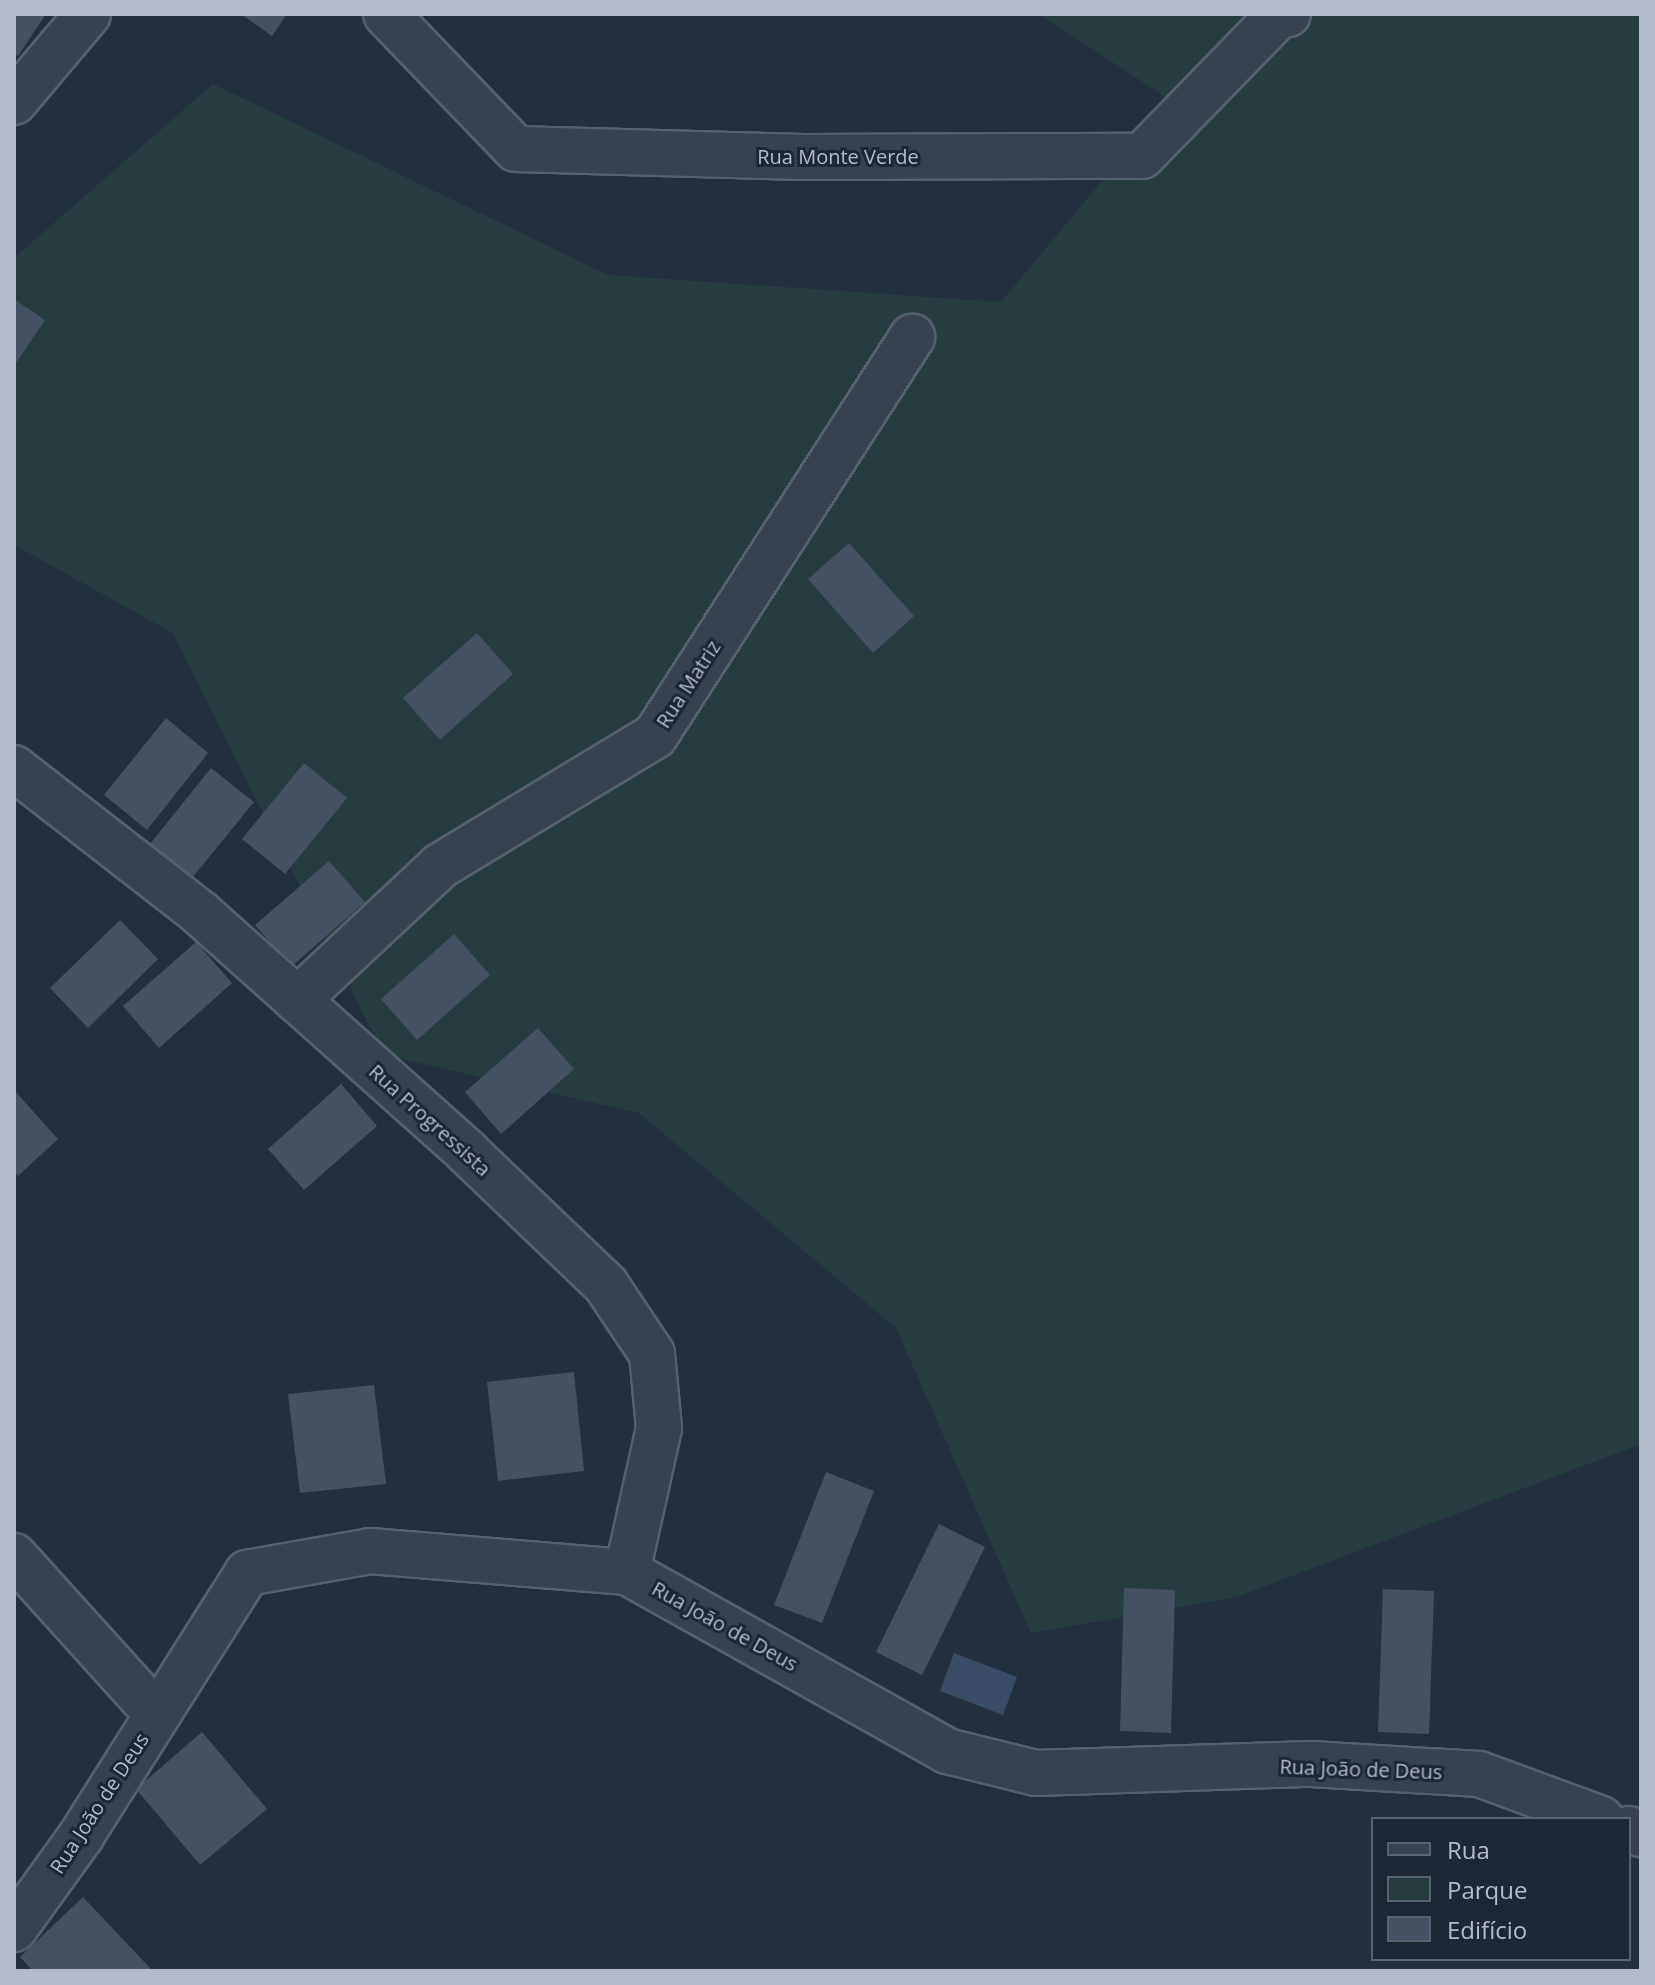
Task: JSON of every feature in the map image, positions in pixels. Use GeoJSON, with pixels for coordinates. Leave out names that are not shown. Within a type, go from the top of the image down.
{"type":"FeatureCollection","features":[{"type":"Feature","properties":{"kind":"street"},"geometry":{"type":"LineString","coordinates":[[14,102],[88,14]]}},
{"type":"Feature","properties":{"kind":"street","name":"Rua Monte Verde"},"geometry":{"type":"LineString","coordinates":[[386,14],[516,149],[803,157],[1142,156],[1278,16],[1288,14]]}},
{"type":"Feature","properties":{"kind":"street","name":"Rua Matriz"},"geometry":{"type":"LineString","coordinates":[[297,1000],[440,866],[655,736],[912,337]]}},
{"type":"Feature","properties":{"kind":"street","name":"Rua Progressista"},"geometry":{"type":"LineString","coordinates":[[14,768],[200,913],[606,1285],[652,1354],[659,1428],[627,1572]]}},
{"type":"Feature","properties":{"kind":"street","name":"Rua João de Deus"},"geometry":{"type":"LineString","coordinates":[[14,1929],[247,1573],[370,1551],[627,1572],[962,1755],[1036,1773],[1311,1764],[1479,1774],[1596,1817]]}},
{"type":"Feature","properties":{"kind":"street"},"geometry":{"type":"LineString","coordinates":[[14,1556],[157,1714]]}},
{"type":"Feature","properties":{"kind":"green space"},"geometry":{"type":"Polygon","coordinates":[[[1039,14],[1641,14],[1641,1444],[1236,1597],[1031,1633],[896,1328],[639,1113],[384,1055],[173,633],[14,545],[14,258],[213,84],[608,275],[1001,302],[1170,100],[1039,14]]]}},
{"type":"Feature","properties":{"kind":"water"},"geometry":{"type":"Polygon","coordinates":[[[954,1653],[1017,1677],[1003,1715],[940,1691],[954,1653]]]}},
{"type":"Feature","properties":{"kind":"building"},"geometry":{"type":"Polygon","coordinates":[[[14,14],[46,14],[18,56],[14,53],[14,14]]]}},
{"type":"Feature","properties":{"kind":"building"},"geometry":{"type":"Polygon","coordinates":[[[241,14],[287,14],[272,36],[241,14]]]}},
{"type":"Feature","properties":{"kind":"building"},"geometry":{"type":"Polygon","coordinates":[[[14,299],[45,320],[14,366],[14,299]]]}},
{"type":"Feature","properties":{"kind":"building"},"geometry":{"type":"Polygon","coordinates":[[[849,543],[914,616],[873,653],[808,579],[849,543]]]}},
{"type":"Feature","properties":{"kind":"building"},"geometry":{"type":"Polygon","coordinates":[[[477,633],[513,674],[440,740],[403,698],[477,633]]]}},
{"type":"Feature","properties":{"kind":"building"},"geometry":{"type":"Polygon","coordinates":[[[166,718],[208,753],[147,830],[104,795],[166,718]]]}},
{"type":"Feature","properties":{"kind":"building"},"geometry":{"type":"Polygon","coordinates":[[[304,763],[347,798],[285,874],[242,839],[304,763]]]}},
{"type":"Feature","properties":{"kind":"building"},"geometry":{"type":"Polygon","coordinates":[[[211,768],[254,802],[192,878],[150,844],[211,768]]]}},
{"type":"Feature","properties":{"kind":"building"},"geometry":{"type":"Polygon","coordinates":[[[329,861],[365,902],[291,967],[255,925],[329,861]]]}},
{"type":"Feature","properties":{"kind":"building"},"geometry":{"type":"Polygon","coordinates":[[[120,920],[158,959],[88,1028],[50,988],[120,920]]]}},
{"type":"Feature","properties":{"kind":"building"},"geometry":{"type":"Polygon","coordinates":[[[454,934],[490,975],[417,1040],[381,999],[454,934]]]}},
{"type":"Feature","properties":{"kind":"building"},"geometry":{"type":"Polygon","coordinates":[[[196,942],[232,983],[159,1048],[123,1006],[196,942]]]}},
{"type":"Feature","properties":{"kind":"building"},"geometry":{"type":"Polygon","coordinates":[[[538,1028],[574,1069],[501,1134],[465,1092],[538,1028]]]}},
{"type":"Feature","properties":{"kind":"building"},"geometry":{"type":"Polygon","coordinates":[[[341,1084],[377,1126],[304,1190],[268,1149],[341,1084]]]}},
{"type":"Feature","properties":{"kind":"building"},"geometry":{"type":"Polygon","coordinates":[[[14,1090],[58,1139],[18,1176],[14,1172],[14,1090]]]}},
{"type":"Feature","properties":{"kind":"building"},"geometry":{"type":"Polygon","coordinates":[[[574,1372],[584,1471],[498,1481],[487,1382],[574,1372]]]}},
{"type":"Feature","properties":{"kind":"building"},"geometry":{"type":"Polygon","coordinates":[[[374,1385],[386,1484],[300,1493],[288,1394],[374,1385]]]}},
{"type":"Feature","properties":{"kind":"building"},"geometry":{"type":"Polygon","coordinates":[[[826,1472],[874,1491],[822,1623],[774,1605],[826,1472]]]}},
{"type":"Feature","properties":{"kind":"building"},"geometry":{"type":"Polygon","coordinates":[[[939,1524],[985,1547],[922,1675],[876,1652],[939,1524]]]}},
{"type":"Feature","properties":{"kind":"building"},"geometry":{"type":"Polygon","coordinates":[[[1124,1588],[1175,1590],[1171,1733],[1120,1731],[1124,1588]]]}},
{"type":"Feature","properties":{"kind":"building"},"geometry":{"type":"Polygon","coordinates":[[[1383,1589],[1434,1591],[1429,1734],[1378,1732],[1383,1589]]]}},
{"type":"Feature","properties":{"kind":"building"},"geometry":{"type":"Polygon","coordinates":[[[202,1732],[267,1809],[200,1865],[136,1789],[202,1732]]]}},
{"type":"Feature","properties":{"kind":"building"},"geometry":{"type":"Polygon","coordinates":[[[83,1897],[151,1969],[149,1971],[33,1971],[20,1957],[83,1897]]]}}]}
